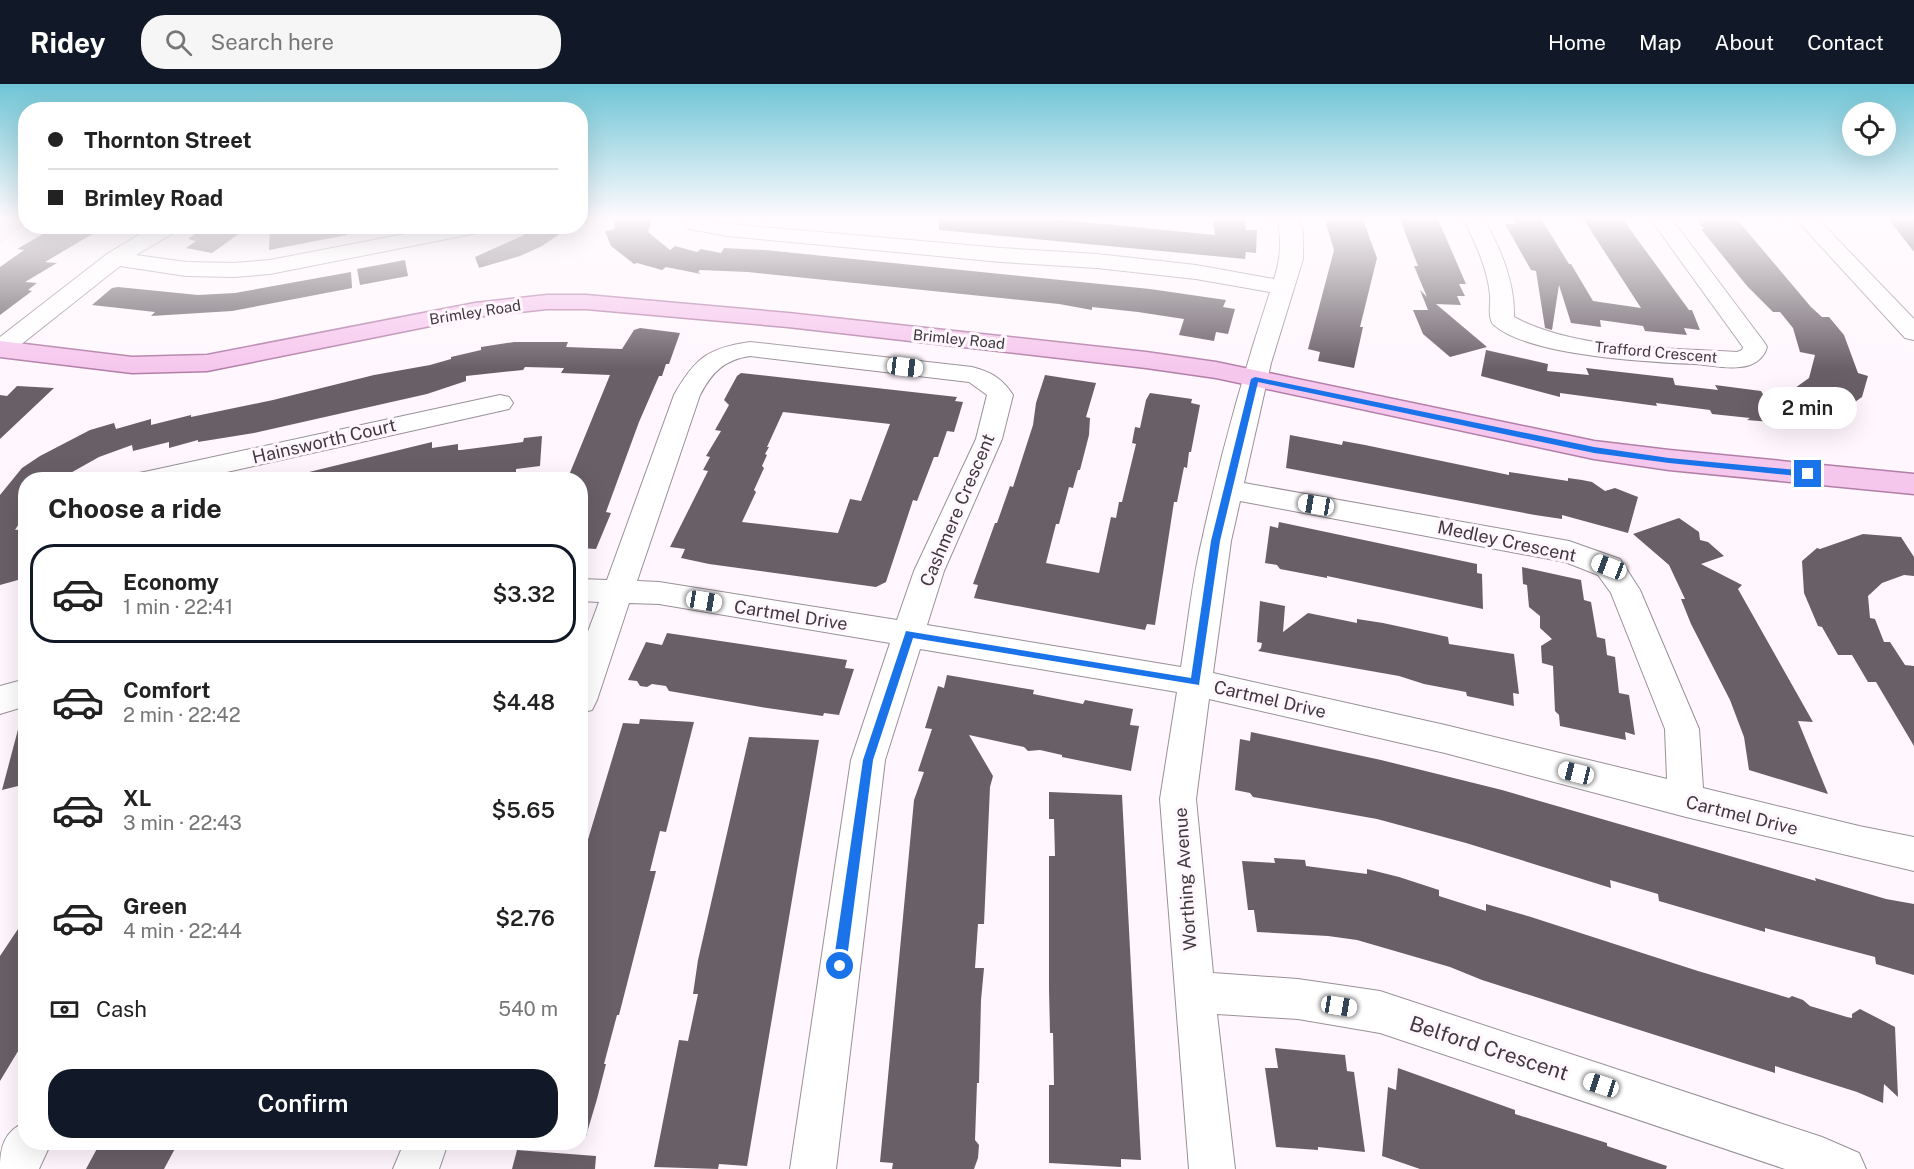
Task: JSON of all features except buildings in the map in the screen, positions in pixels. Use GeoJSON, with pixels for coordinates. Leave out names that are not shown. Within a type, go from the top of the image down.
{"type":"FeatureCollection","features":[{"type":"Feature","properties":{"kind":"main road","name":"Brimley Road"},"geometry":{"type":"LineString","coordinates":[[0,349],[132,365],[207,363],[475,310],[547,302],[586,302],[788,320],[1146,360],[1216,370],[1594,450],[1669,460],[1914,484]]}},
{"type":"Feature","properties":{"kind":"street"},"geometry":{"type":"LineString","coordinates":[[0,349],[105,268]]}},
{"type":"Feature","properties":{"kind":"street"},"geometry":{"type":"LineString","coordinates":[[175,268],[234,270],[262,268]]}},
{"type":"Feature","properties":{"kind":"street"},"geometry":{"type":"LineString","coordinates":[[1157,268],[1196,272],[1283,288]]}},
{"type":"Feature","properties":{"kind":"street","name":"Worthing Avenue"},"geometry":{"type":"LineString","coordinates":[[1212,1169],[1178,799],[1216,541],[1255,379],[1289,268]]}},
{"type":"Feature","properties":{"kind":"street","name":"Trafford Crescent"},"geometry":{"type":"LineString","coordinates":[[1494,268],[1502,297],[1502,320],[1512,327],[1543,338],[1597,348],[1740,360],[1753,354],[1755,347],[1696,268]]}},
{"type":"Feature","properties":{"kind":"street"},"geometry":{"type":"LineString","coordinates":[[1851,268],[1914,333]]}},
{"type":"Feature","properties":{"kind":"street","name":"Cashmere Crescent"},"geometry":{"type":"LineString","coordinates":[[619,590],[687,395],[702,367],[713,358],[731,351],[750,349],[985,378],[1000,395],[989,439],[933,563],[909,633]]}},
{"type":"Feature","properties":{"kind":"street","name":"Hainsworth Court"},"geometry":{"type":"LineString","coordinates":[[185,472],[500,403]]}},
{"type":"Feature","properties":{"kind":"street","name":"Medley Crescent"},"geometry":{"type":"LineString","coordinates":[[1227,489],[1569,552],[1609,567],[1625,590],[1682,729],[1686,801]]}},
{"type":"Feature","properties":{"kind":"street","name":"Cartmel Drive"},"geometry":{"type":"LineString","coordinates":[[588,590],[659,594],[909,633],[1195,682],[1445,740],[1859,843],[1914,854]]}},
{"type":"Feature","properties":{"kind":"street"},"geometry":{"type":"LineString","coordinates":[[588,677],[619,590]]}},
{"type":"Feature","properties":{"kind":"street"},"geometry":{"type":"LineString","coordinates":[[813,1169],[863,786],[868,760],[909,633]]}},
{"type":"Feature","properties":{"kind":"street"},"geometry":{"type":"LineString","coordinates":[[0,700],[18,694]]}},
{"type":"Feature","properties":{"kind":"street","name":"Belford Crescent"},"geometry":{"type":"LineString","coordinates":[[1194,992],[1298,999],[1380,1012],[1822,1159],[1843,1169]]}},
{"type":"Feature","properties":{"kind":"street"},"geometry":{"type":"LineString","coordinates":[[14,1169],[25,1150]]}},
{"type":"Feature","properties":{"kind":"street"},"geometry":{"type":"LineString","coordinates":[[416,1169],[423,1150]]}},
{"type":"Feature","properties":{"kind":"route"},"geometry":{"type":"LineString","coordinates":[[840,966],[868,760],[909,633],[1195,682],[1216,541],[1255,379],[1594,450],[1808,474]]}}]}
